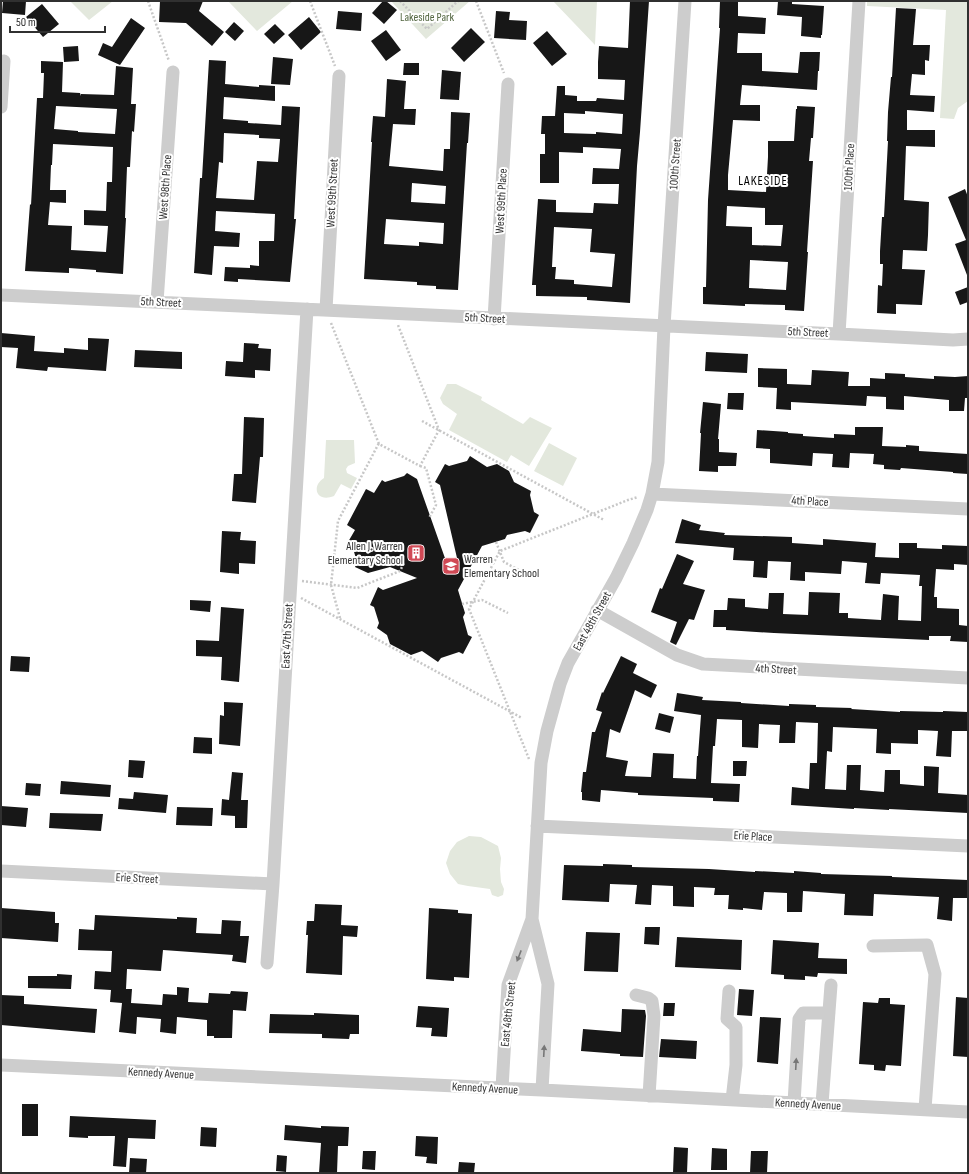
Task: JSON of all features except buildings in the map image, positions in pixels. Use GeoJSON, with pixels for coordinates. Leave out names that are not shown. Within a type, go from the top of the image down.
{"type":"FeatureCollection","features":[{"type":"Feature","properties":{"kind":"street","name":"100th Street"},"geometry":{"type":"LineString","coordinates":[[664,326],[685,1]]}},
{"type":"Feature","properties":{"kind":"street","name":"100th Place"},"geometry":{"type":"LineString","coordinates":[[839,334],[859,1]]}},
{"type":"Feature","properties":{"kind":"street"},"geometry":{"type":"LineString","coordinates":[[1,107],[4,61]]}},
{"type":"Feature","properties":{"kind":"street","name":"West 98th Place"},"geometry":{"type":"LineString","coordinates":[[157,302],[173,72]]}},
{"type":"Feature","properties":{"kind":"street","name":"West 99th Street"},"geometry":{"type":"LineString","coordinates":[[326,310],[339,76]]}},
{"type":"Feature","properties":{"kind":"street","name":"West 99th Place"},"geometry":{"type":"LineString","coordinates":[[494,319],[508,84]]}},
{"type":"Feature","properties":{"kind":"street","name":"5th Street"},"geometry":{"type":"LineString","coordinates":[[1,295],[953,340],[968,339]]}},
{"type":"Feature","properties":{"kind":"street","name":"East 47th Street"},"geometry":{"type":"LineString","coordinates":[[267,963],[273,884],[306,309]]}},
{"type":"Feature","properties":{"kind":"street","name":"East 48th Street"},"geometry":{"type":"LineString","coordinates":[[502,1088],[508,985],[532,919],[541,763],[547,731],[553,706],[568,663],[616,578],[633,543],[652,494],[658,462],[660,438],[664,326]]}},
{"type":"Feature","properties":{"kind":"street","name":"4th Place"},"geometry":{"type":"LineString","coordinates":[[652,494],[968,509]]}},
{"type":"Feature","properties":{"kind":"street","name":"4th Street"},"geometry":{"type":"LineString","coordinates":[[597,610],[677,655],[703,664],[968,678]]}},
{"type":"Feature","properties":{"kind":"street","name":"Erie Place"},"geometry":{"type":"LineString","coordinates":[[537,826],[968,846]]}},
{"type":"Feature","properties":{"kind":"street","name":"Erie Street"},"geometry":{"type":"LineString","coordinates":[[1,871],[273,884]]}},
{"type":"Feature","properties":{"kind":"street","name":"East 48th Street"},"geometry":{"type":"LineString","coordinates":[[532,919],[548,984],[542,1090]]}},
{"type":"Feature","properties":{"kind":"street"},"geometry":{"type":"LineString","coordinates":[[873,946],[927,945],[935,974],[925,1109]]}},
{"type":"Feature","properties":{"kind":"street"},"geometry":{"type":"LineString","coordinates":[[822,1104],[831,985]]}},
{"type":"Feature","properties":{"kind":"street"},"geometry":{"type":"LineString","coordinates":[[729,991],[727,1019],[736,1027],[736,1065],[732,1100]]}},
{"type":"Feature","properties":{"kind":"street"},"geometry":{"type":"LineString","coordinates":[[636,995],[648,998],[652,1001],[654,1016],[649,1096]]}},
{"type":"Feature","properties":{"kind":"street"},"geometry":{"type":"LineString","coordinates":[[794,1103],[799,1019],[803,1013],[829,1013]]}},
{"type":"Feature","properties":{"kind":"street","name":"Kennedy Avenue"},"geometry":{"type":"LineString","coordinates":[[1,1066],[502,1088],[968,1112]]}},
{"type":"Feature","properties":{"kind":"path"},"geometry":{"type":"LineString","coordinates":[[148,1],[173,72]]}},
{"type":"Feature","properties":{"kind":"path"},"geometry":{"type":"LineString","coordinates":[[310,1],[339,76]]}},
{"type":"Feature","properties":{"kind":"path"},"geometry":{"type":"LineString","coordinates":[[400,1],[427,29],[458,1]]}},
{"type":"Feature","properties":{"kind":"path"},"geometry":{"type":"LineString","coordinates":[[476,1],[508,84]]}},
{"type":"Feature","properties":{"kind":"path"},"geometry":{"type":"LineString","coordinates":[[326,310],[379,443],[426,468],[436,505],[429,518]]}},
{"type":"Feature","properties":{"kind":"path"},"geometry":{"type":"LineString","coordinates":[[393,313],[439,430],[420,466]]}},
{"type":"Feature","properties":{"kind":"path"},"geometry":{"type":"LineString","coordinates":[[422,421],[604,520]]}},
{"type":"Feature","properties":{"kind":"path"},"geometry":{"type":"LineString","coordinates":[[340,619],[331,585],[338,521],[379,443]]}},
{"type":"Feature","properties":{"kind":"path"},"geometry":{"type":"LineString","coordinates":[[532,766],[469,609],[500,551],[628,500],[652,494]]}},
{"type":"Feature","properties":{"kind":"path"},"geometry":{"type":"LineString","coordinates":[[496,542],[504,562],[528,575]]}},
{"type":"Feature","properties":{"kind":"path"},"geometry":{"type":"LineString","coordinates":[[290,586],[331,585],[357,588],[400,571],[404,563]]}},
{"type":"Feature","properties":{"kind":"path"},"geometry":{"type":"LineString","coordinates":[[290,586],[340,619],[522,718]]}},
{"type":"Feature","properties":{"kind":"path"},"geometry":{"type":"LineString","coordinates":[[462,604],[482,600],[508,613]]}},
{"type":"Feature","properties":{"kind":"green space"},"geometry":{"type":"Polygon","coordinates":[[[70,1],[113,1],[89,20],[70,1]]]}},
{"type":"Feature","properties":{"kind":"green space"},"geometry":{"type":"Polygon","coordinates":[[[228,1],[293,1],[257,31],[228,1]]]}},
{"type":"Feature","properties":{"kind":"green space","name":"Lakeside Park"},"geometry":{"type":"Polygon","coordinates":[[[391,1],[470,1],[426,39],[391,1]]]}},
{"type":"Feature","properties":{"kind":"green space"},"geometry":{"type":"Polygon","coordinates":[[[553,1],[597,1],[595,45],[553,1]]]}},
{"type":"Feature","properties":{"kind":"green space"},"geometry":{"type":"Polygon","coordinates":[[[867,1],[968,1],[968,101],[958,108],[954,119],[940,118],[946,10],[867,6],[867,1]]]}},
{"type":"Feature","properties":{"kind":"green space"},"geometry":{"type":"Polygon","coordinates":[[[447,384],[456,384],[482,397],[481,400],[523,424],[530,417],[552,428],[529,466],[511,455],[507,462],[449,430],[457,414],[443,404],[440,398],[447,384]]]}},
{"type":"Feature","properties":{"kind":"green space"},"geometry":{"type":"Polygon","coordinates":[[[326,440],[354,440],[355,463],[348,466],[346,469],[347,473],[357,478],[351,489],[341,484],[334,496],[328,498],[317,493],[318,485],[324,478],[326,440]]]}},
{"type":"Feature","properties":{"kind":"green space"},"geometry":{"type":"Polygon","coordinates":[[[549,443],[577,458],[563,486],[534,471],[549,443]]]}},
{"type":"Feature","properties":{"kind":"green space"},"geometry":{"type":"Polygon","coordinates":[[[469,836],[481,837],[498,846],[501,858],[500,869],[501,882],[504,889],[503,895],[498,897],[492,895],[490,889],[458,884],[450,874],[446,863],[450,851],[457,842],[469,836]]]}},
{"type":"Feature","properties":{"kind":"place","name":"Allen J. Warren Elementary School"},"geometry":{"type":"Point","coordinates":[416,553]}},
{"type":"Feature","properties":{"kind":"place","name":"Warren Elementary School"},"geometry":{"type":"Point","coordinates":[451,566]}},
{"type":"Feature","properties":{"kind":"district","name":"LAKESIDE"},"geometry":{"type":"Point","coordinates":[763,180]}}]}
